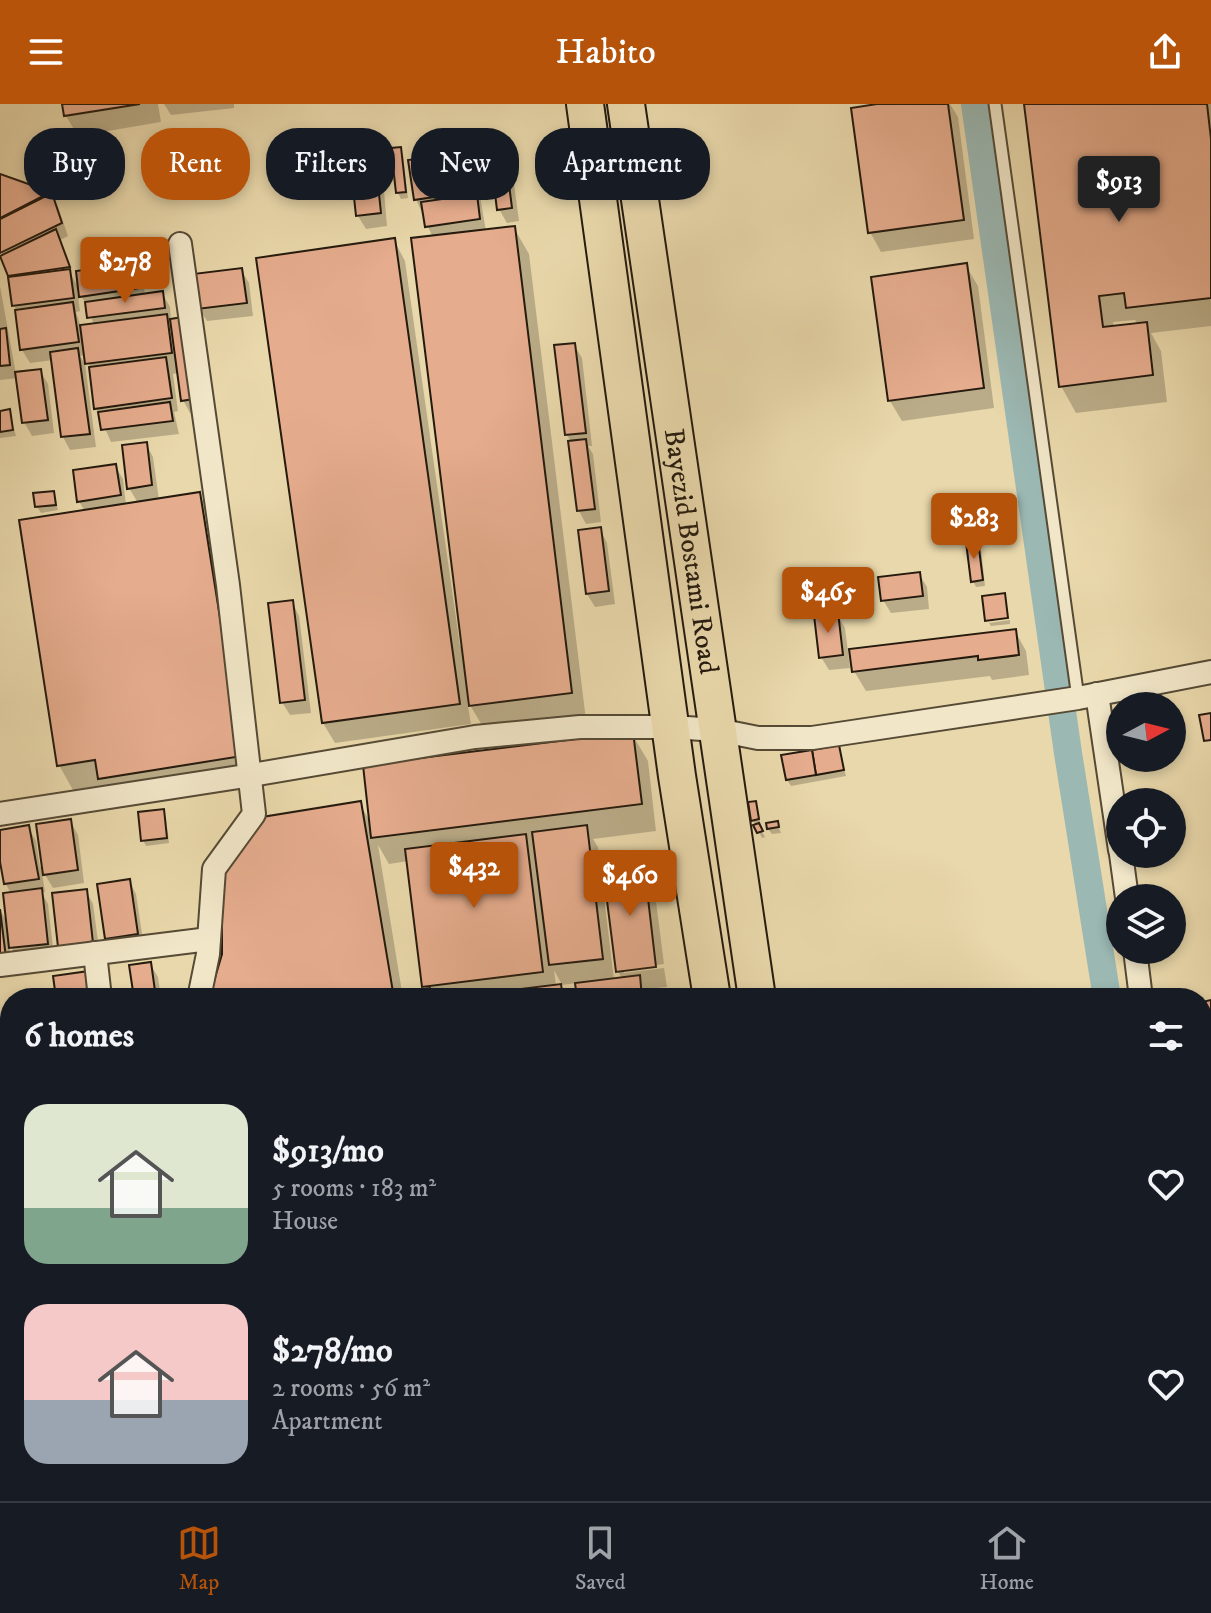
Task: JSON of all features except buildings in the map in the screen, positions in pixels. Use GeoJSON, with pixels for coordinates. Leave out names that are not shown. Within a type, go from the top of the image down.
{"type":"FeatureCollection","features":[{"type":"Feature","properties":{"kind":"main road","name":"Bayezid Bostami Road"},"geometry":{"type":"LineString","coordinates":[[585,104],[671,727],[710,988]]}},
{"type":"Feature","properties":{"kind":"main road","name":"Bayezid Bostami Road"},"geometry":{"type":"LineString","coordinates":[[626,104],[756,988]]}},
{"type":"Feature","properties":{"kind":"street"},"geometry":{"type":"LineString","coordinates":[[180,244],[228,585],[252,775],[254,814],[214,869],[209,939],[201,988]]}},
{"type":"Feature","properties":{"kind":"street"},"geometry":{"type":"LineString","coordinates":[[0,814],[475,737],[580,727],[671,727],[718,730],[758,738],[812,738],[1088,696],[1211,672]]}},
{"type":"Feature","properties":{"kind":"street"},"geometry":{"type":"LineString","coordinates":[[1088,696],[1107,788]]}},
{"type":"Feature","properties":{"kind":"street"},"geometry":{"type":"LineString","coordinates":[[0,965],[209,939]]}},
{"type":"Feature","properties":{"kind":"street"},"geometry":{"type":"LineString","coordinates":[[95,953],[99,988]]}},
{"type":"Feature","properties":{"kind":"street"},"geometry":{"type":"LineString","coordinates":[[1137,964],[1140,988]]}},
{"type":"Feature","properties":{"kind":"lane"},"geometry":{"type":"LineString","coordinates":[[995,104],[1088,696]]}},
{"type":"Feature","properties":{"kind":"waterway"},"geometry":{"type":"LineString","coordinates":[[975,104],[1068,753],[1105,988]]}}]}
